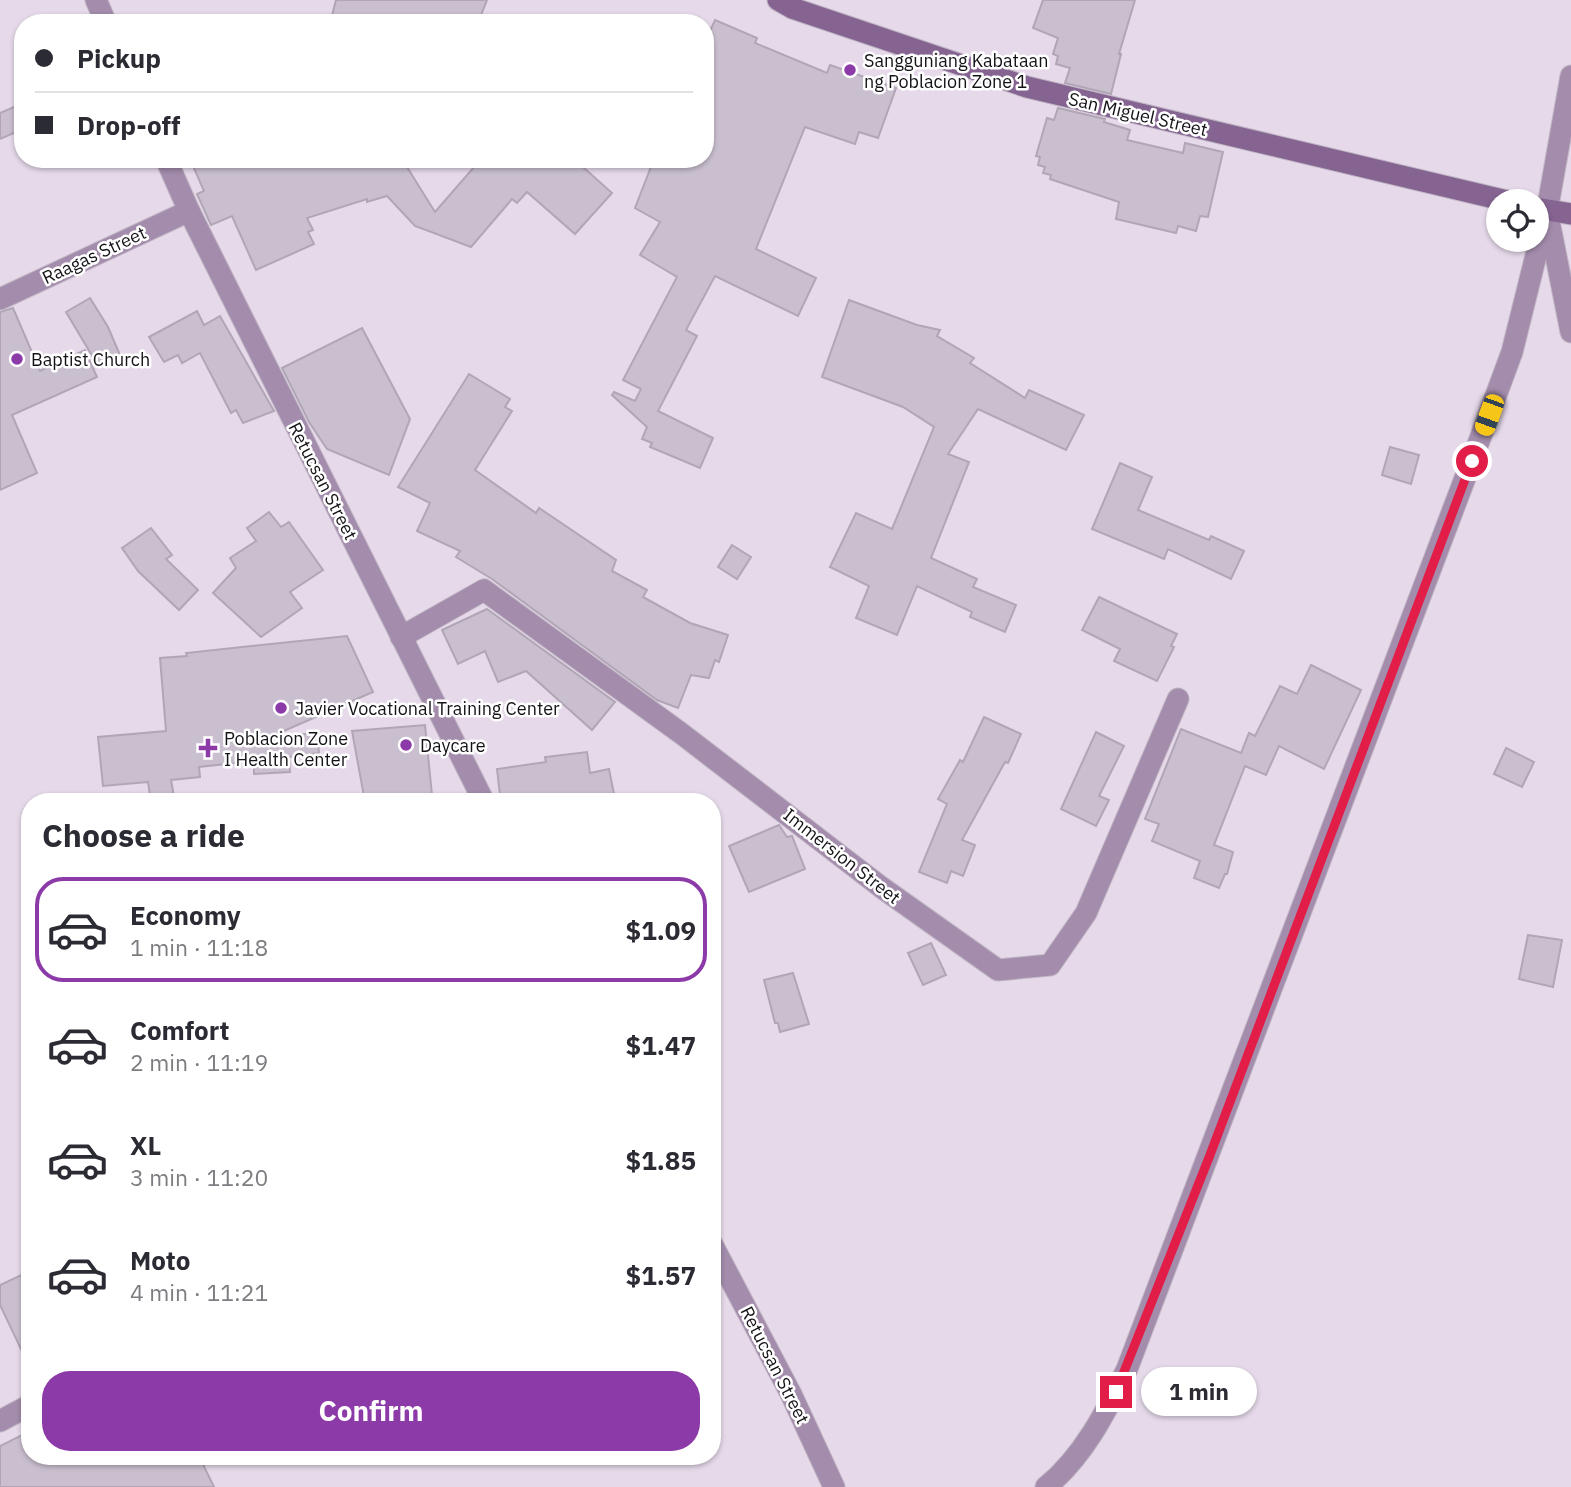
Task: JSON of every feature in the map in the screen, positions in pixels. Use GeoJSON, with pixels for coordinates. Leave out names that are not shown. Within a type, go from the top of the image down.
{"type":"FeatureCollection","features":[{"type":"Feature","properties":{"kind":"street","name":"San Miguel Street"},"geometry":{"type":"LineString","coordinates":[[778,0],[792,8],[1027,87],[1486,196]]}},
{"type":"Feature","properties":{"kind":"street"},"geometry":{"type":"LineString","coordinates":[[1546,189],[1571,76]]}},
{"type":"Feature","properties":{"kind":"street","name":"Retucsan Street"},"geometry":{"type":"LineString","coordinates":[[170,168],[479,793]]}},
{"type":"Feature","properties":{"kind":"street"},"geometry":{"type":"LineString","coordinates":[[1549,210],[1571,214]]}},
{"type":"Feature","properties":{"kind":"street","name":"Raagas Street"},"geometry":{"type":"LineString","coordinates":[[0,299],[189,211]]}},
{"type":"Feature","properties":{"kind":"street"},"geometry":{"type":"LineString","coordinates":[[1549,242],[1571,332]]}},
{"type":"Feature","properties":{"kind":"street"},"geometry":{"type":"LineString","coordinates":[[1045,1487],[1079,1453],[1105,1414],[1127,1369],[1215,1143],[1508,364],[1532,252]]}},
{"type":"Feature","properties":{"kind":"street","name":"Immersion Street"},"geometry":{"type":"LineString","coordinates":[[401,637],[484,590],[682,734],[892,895],[998,970],[1050,965],[1086,913],[1178,699]]}},
{"type":"Feature","properties":{"kind":"street","name":"Retucsan Street"},"geometry":{"type":"LineString","coordinates":[[721,1261],[791,1394],[834,1487]]}},
{"type":"Feature","properties":{"kind":"street"},"geometry":{"type":"LineString","coordinates":[[0,1421],[21,1410]]}},
{"type":"Feature","properties":{"kind":"building"},"geometry":{"type":"Polygon","coordinates":[[[336,0],[487,0],[482,14],[332,14],[336,0]]]}},
{"type":"Feature","properties":{"kind":"building"},"geometry":{"type":"Polygon","coordinates":[[[1043,0],[1135,0],[1119,54],[1111,94],[1065,83],[1070,68],[1056,64],[1058,56],[1053,54],[1058,38],[1033,28],[1043,0]]]}},
{"type":"Feature","properties":{"kind":"building"},"geometry":{"type":"Polygon","coordinates":[[[715,20],[757,38],[755,43],[827,73],[830,65],[896,88],[878,138],[859,132],[855,144],[805,127],[756,249],[816,278],[798,316],[715,276],[686,330],[697,336],[658,411],[713,438],[700,468],[650,447],[652,443],[642,439],[647,427],[612,395],[614,392],[635,401],[641,389],[623,380],[677,277],[640,255],[660,222],[635,208],[651,168],[714,168],[715,20]]]}},
{"type":"Feature","properties":{"kind":"building"},"geometry":{"type":"Polygon","coordinates":[[[14,107],[14,133],[0,139],[0,113],[14,107]]]}},
{"type":"Feature","properties":{"kind":"building"},"geometry":{"type":"Polygon","coordinates":[[[1058,108],[1105,119],[1104,122],[1130,130],[1127,140],[1183,153],[1185,143],[1223,152],[1208,217],[1200,216],[1196,231],[1178,226],[1176,233],[1116,219],[1119,202],[1050,179],[1051,175],[1043,173],[1045,167],[1038,165],[1040,157],[1036,156],[1047,118],[1054,120],[1058,108]]]}},
{"type":"Feature","properties":{"kind":"building"},"geometry":{"type":"Polygon","coordinates":[[[194,168],[408,168],[435,212],[473,168],[584,168],[612,193],[575,234],[527,192],[517,203],[512,199],[471,247],[415,226],[387,196],[367,202],[367,199],[307,218],[313,230],[308,232],[314,244],[256,270],[232,216],[211,225],[197,194],[204,191],[194,168]]]}},
{"type":"Feature","properties":{"kind":"building"},"geometry":{"type":"Polygon","coordinates":[[[90,298],[108,327],[120,355],[97,364],[66,312],[90,298]]]}},
{"type":"Feature","properties":{"kind":"building"},"geometry":{"type":"Polygon","coordinates":[[[849,300],[917,325],[940,330],[937,336],[974,358],[970,363],[1025,398],[1029,390],[1084,415],[1066,450],[978,409],[948,454],[969,462],[931,558],[977,579],[973,587],[1016,605],[1005,632],[970,617],[972,612],[917,586],[897,635],[856,618],[869,586],[830,567],[856,513],[892,529],[934,427],[903,407],[822,377],[849,300]]]}},
{"type":"Feature","properties":{"kind":"building"},"geometry":{"type":"Polygon","coordinates":[[[13,308],[40,371],[85,350],[97,377],[12,415],[37,473],[0,490],[0,312],[13,308]]]}},
{"type":"Feature","properties":{"kind":"building"},"geometry":{"type":"Polygon","coordinates":[[[197,311],[204,325],[220,316],[274,411],[243,423],[236,410],[231,413],[200,353],[182,363],[178,355],[164,362],[149,337],[197,311]]]}},
{"type":"Feature","properties":{"kind":"building"},"geometry":{"type":"Polygon","coordinates":[[[362,328],[410,419],[389,475],[327,449],[309,422],[282,368],[362,328]]]}},
{"type":"Feature","properties":{"kind":"building"},"geometry":{"type":"Polygon","coordinates":[[[469,374],[510,399],[505,407],[512,411],[475,470],[536,513],[539,508],[616,560],[612,571],[647,590],[643,597],[690,623],[728,635],[719,662],[715,660],[709,678],[691,675],[678,708],[657,700],[492,579],[456,557],[460,551],[417,531],[430,503],[398,487],[469,374]]]}},
{"type":"Feature","properties":{"kind":"building"},"geometry":{"type":"Polygon","coordinates":[[[1390,447],[1419,455],[1411,484],[1382,475],[1390,447]]]}},
{"type":"Feature","properties":{"kind":"building"},"geometry":{"type":"Polygon","coordinates":[[[1120,463],[1152,477],[1138,510],[1209,540],[1211,536],[1244,551],[1231,579],[1168,549],[1164,559],[1092,529],[1120,463]]]}},
{"type":"Feature","properties":{"kind":"building"},"geometry":{"type":"Polygon","coordinates":[[[269,512],[281,527],[289,522],[323,570],[290,592],[302,608],[261,637],[213,593],[236,568],[230,558],[256,541],[247,528],[269,512]]]}},
{"type":"Feature","properties":{"kind":"building"},"geometry":{"type":"Polygon","coordinates":[[[151,528],[172,555],[166,559],[198,590],[179,610],[138,571],[122,548],[151,528]]]}},
{"type":"Feature","properties":{"kind":"building"},"geometry":{"type":"Polygon","coordinates":[[[732,545],[751,557],[737,579],[718,567],[732,545]]]}},
{"type":"Feature","properties":{"kind":"building"},"geometry":{"type":"Polygon","coordinates":[[[1099,597],[1177,634],[1171,646],[1174,647],[1157,681],[1114,661],[1120,649],[1082,630],[1099,597]]]}},
{"type":"Feature","properties":{"kind":"building"},"geometry":{"type":"Polygon","coordinates":[[[487,609],[615,702],[592,730],[526,671],[498,682],[485,651],[458,664],[442,630],[487,609]]]}},
{"type":"Feature","properties":{"kind":"building","name":"Javier Vocational Training Center"},"geometry":{"type":"Polygon","coordinates":[[[347,636],[373,692],[270,737],[317,733],[319,753],[289,757],[290,772],[254,774],[254,761],[199,767],[200,777],[171,780],[173,793],[150,793],[148,782],[103,786],[98,737],[166,731],[160,658],[187,656],[186,653],[347,636]]]}},
{"type":"Feature","properties":{"kind":"building"},"geometry":{"type":"Polygon","coordinates":[[[1311,665],[1361,690],[1324,769],[1279,746],[1266,775],[1245,766],[1214,845],[1233,852],[1227,874],[1219,888],[1194,878],[1200,861],[1152,841],[1159,824],[1145,819],[1181,729],[1241,753],[1249,733],[1255,736],[1280,686],[1297,694],[1311,665]]]}},
{"type":"Feature","properties":{"kind":"building"},"geometry":{"type":"Polygon","coordinates":[[[984,717],[1021,734],[1008,763],[1005,762],[962,840],[975,845],[963,876],[951,871],[947,883],[919,872],[947,804],[938,799],[960,760],[963,762],[984,717]]]}},
{"type":"Feature","properties":{"kind":"building"},"geometry":{"type":"Polygon","coordinates":[[[425,725],[432,793],[363,793],[352,731],[425,725]]]}},
{"type":"Feature","properties":{"kind":"building"},"geometry":{"type":"Polygon","coordinates":[[[1096,732],[1124,746],[1099,796],[1109,800],[1096,826],[1061,809],[1096,732]]]}},
{"type":"Feature","properties":{"kind":"building"},"geometry":{"type":"Polygon","coordinates":[[[1506,748],[1534,762],[1522,787],[1494,774],[1506,748]]]}},
{"type":"Feature","properties":{"kind":"building"},"geometry":{"type":"Polygon","coordinates":[[[587,752],[590,773],[609,769],[614,793],[500,793],[497,769],[546,762],[545,757],[587,752]]]}},
{"type":"Feature","properties":{"kind":"building"},"geometry":{"type":"Polygon","coordinates":[[[779,825],[787,837],[792,836],[805,869],[749,892],[729,846],[779,825]]]}},
{"type":"Feature","properties":{"kind":"building"},"geometry":{"type":"Polygon","coordinates":[[[1528,935],[1562,940],[1553,987],[1519,979],[1528,935]]]}},
{"type":"Feature","properties":{"kind":"building"},"geometry":{"type":"Polygon","coordinates":[[[931,943],[946,975],[923,985],[908,953],[931,943]]]}},
{"type":"Feature","properties":{"kind":"building"},"geometry":{"type":"Polygon","coordinates":[[[793,973],[809,1024],[780,1032],[778,1023],[775,1023],[764,980],[793,973]]]}},
{"type":"Feature","properties":{"kind":"building"},"geometry":{"type":"Polygon","coordinates":[[[21,1275],[21,1349],[0,1305],[0,1285],[21,1275]]]}},
{"type":"Feature","properties":{"kind":"building"},"geometry":{"type":"Polygon","coordinates":[[[21,1436],[21,1465],[203,1465],[214,1487],[0,1487],[0,1446],[21,1436]]]}},
{"type":"Feature","properties":{"kind":"place","name":"Sangguniang Kabataan ng Poblacion Zone 1"},"geometry":{"type":"Point","coordinates":[850,70]}},
{"type":"Feature","properties":{"kind":"place","name":"Baptist Church"},"geometry":{"type":"Point","coordinates":[17,359]}},
{"type":"Feature","properties":{"kind":"place","name":"Javier Vocational Training Center"},"geometry":{"type":"Point","coordinates":[281,708]}},
{"type":"Feature","properties":{"kind":"place","name":"Daycare"},"geometry":{"type":"Point","coordinates":[406,745]}},
{"type":"Feature","properties":{"kind":"place","name":"Poblacion Zone I Health Center"},"geometry":{"type":"Point","coordinates":[208,748]}},
{"type":"Feature","properties":{"kind":"route"},"geometry":{"type":"LineString","coordinates":[[1116,1392],[1210,1155],[1472,461]]}}]}
